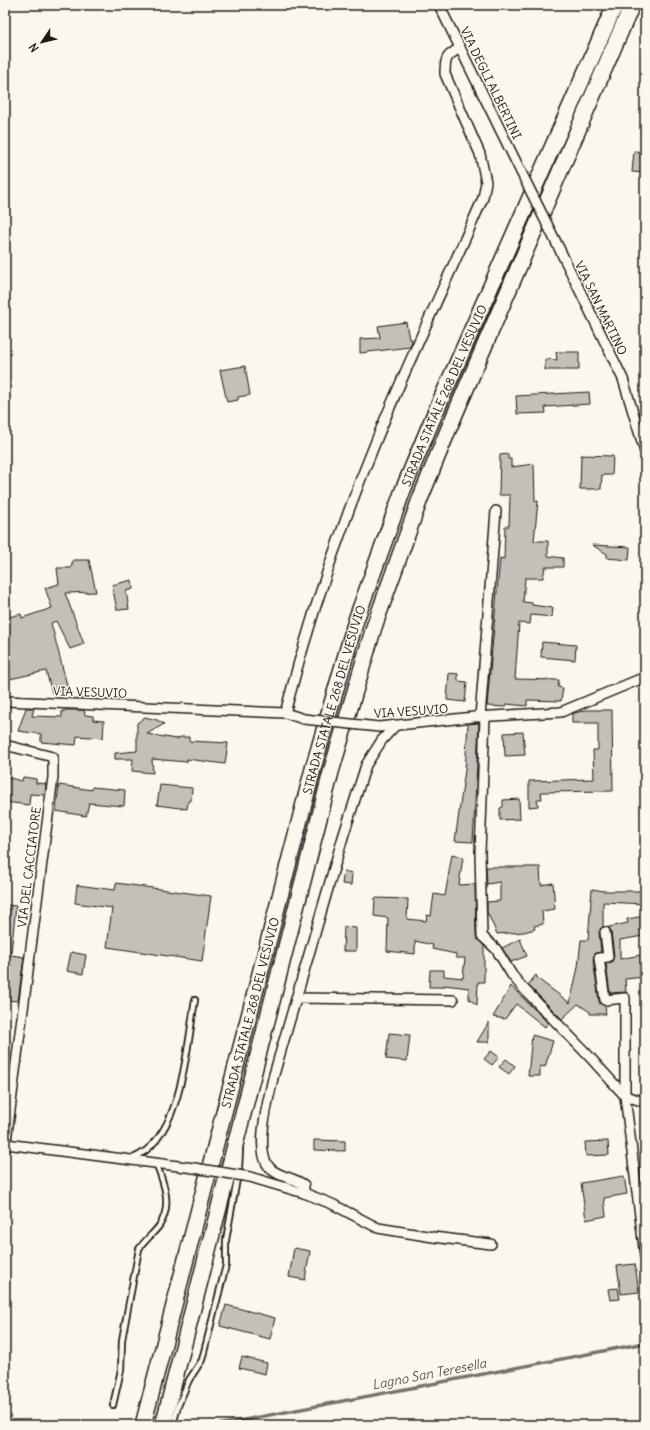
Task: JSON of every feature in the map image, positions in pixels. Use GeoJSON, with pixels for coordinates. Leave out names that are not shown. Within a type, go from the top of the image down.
{"type":"FeatureCollection","features":[{"type":"Feature","properties":{"kind":"highway","name":"STRADA STATALE 268 DEL VESUVIO"},"geometry":{"type":"LineString","coordinates":[[143,1425],[314,765],[356,620],[403,490],[615,5]]}},
{"type":"Feature","properties":{"kind":"highway","name":"STRADA STATALE 268 DEL VESUVIO"},"geometry":{"type":"LineString","coordinates":[[162,1425],[335,757],[372,634],[398,555],[449,428],[632,5]]}},
{"type":"Feature","properties":{"kind":"street","name":"VIA DEGLI ALBERTINI"},"geometry":{"type":"LineString","coordinates":[[439,5],[557,244]]}},
{"type":"Feature","properties":{"kind":"street"},"geometry":{"type":"LineString","coordinates":[[285,713],[305,637],[330,562],[376,440],[483,198],[486,182],[480,154],[445,74],[445,62],[449,54],[460,48]]}},
{"type":"Feature","properties":{"kind":"street","name":"VIA SAN MARTINO"},"geometry":{"type":"LineString","coordinates":[[557,244],[623,379],[645,452]]}},
{"type":"Feature","properties":{"kind":"street"},"geometry":{"type":"LineString","coordinates":[[496,511],[483,717],[480,853],[482,936],[496,949],[512,975],[522,987],[587,1054],[625,1096],[645,1102]]}},
{"type":"Feature","properties":{"kind":"street","name":"VIA VESUVIO"},"geometry":{"type":"LineString","coordinates":[[5,701],[285,713],[304,719],[379,727],[483,717],[562,712],[645,677]]}},
{"type":"Feature","properties":{"kind":"street"},"geometry":{"type":"LineString","coordinates":[[304,1193],[304,1185],[297,1180],[283,1175],[269,1167],[263,1153],[265,1117],[296,998],[343,837],[366,765],[382,740],[395,726]]}},
{"type":"Feature","properties":{"kind":"street","name":"VIA DEL CACCIATORE"},"geometry":{"type":"LineString","coordinates":[[5,745],[54,757],[53,777],[5,1146]]}},
{"type":"Feature","properties":{"kind":"street"},"geometry":{"type":"LineString","coordinates":[[604,932],[608,957],[599,958],[605,1000],[625,998],[625,1096],[645,1256]]}},
{"type":"Feature","properties":{"kind":"street"},"geometry":{"type":"LineString","coordinates":[[296,998],[453,1000]]}},
{"type":"Feature","properties":{"kind":"street"},"geometry":{"type":"LineString","coordinates":[[5,1146],[156,1163],[250,1177],[304,1193],[332,1204],[378,1228],[490,1244]]}},
{"type":"Feature","properties":{"kind":"lane"},"geometry":{"type":"LineString","coordinates":[[129,1160],[141,1155],[154,1145],[174,1111],[180,1089],[195,1000]]}},
{"type":"Feature","properties":{"kind":"lane"},"geometry":{"type":"LineString","coordinates":[[173,1425],[178,1406],[189,1380],[202,1360],[226,1265],[226,1240],[229,1216],[239,1168],[242,1116]]}},
{"type":"Feature","properties":{"kind":"lane"},"geometry":{"type":"LineString","coordinates":[[112,1405],[121,1370],[122,1340],[139,1249],[144,1241],[159,1226],[165,1208],[165,1188],[156,1163]]}},
{"type":"Feature","properties":{"kind":"building"},"geometry":{"type":"Polygon","coordinates":[[[634,151],[644,152],[645,173],[632,172],[634,151]]]}},
{"type":"Feature","properties":{"kind":"building"},"geometry":{"type":"Polygon","coordinates":[[[406,322],[409,339],[412,339],[410,347],[360,353],[360,339],[380,338],[378,326],[406,322]]]}},
{"type":"Feature","properties":{"kind":"building"},"geometry":{"type":"Polygon","coordinates":[[[556,352],[579,352],[579,370],[545,370],[545,359],[557,360],[556,352]]]}},
{"type":"Feature","properties":{"kind":"building"},"geometry":{"type":"Polygon","coordinates":[[[245,366],[250,395],[238,397],[238,400],[227,402],[220,370],[245,366]]]}},
{"type":"Feature","properties":{"kind":"building"},"geometry":{"type":"Polygon","coordinates":[[[589,392],[590,404],[545,407],[546,413],[517,414],[516,396],[589,392]]]}},
{"type":"Feature","properties":{"kind":"building"},"geometry":{"type":"Polygon","coordinates":[[[508,454],[508,459],[511,459],[511,467],[534,464],[535,501],[538,501],[534,541],[548,541],[548,556],[563,558],[563,567],[545,567],[543,578],[525,578],[523,602],[553,608],[552,617],[531,615],[530,624],[519,623],[515,679],[559,680],[558,687],[563,688],[561,701],[527,700],[527,706],[506,704],[506,707],[487,706],[500,558],[504,559],[505,526],[509,526],[510,495],[499,495],[500,455],[508,454]]]}},
{"type":"Feature","properties":{"kind":"building"},"geometry":{"type":"Polygon","coordinates":[[[581,455],[613,456],[612,475],[602,475],[601,489],[580,489],[581,455]]]}},
{"type":"Feature","properties":{"kind":"building"},"geometry":{"type":"Polygon","coordinates":[[[592,545],[630,547],[629,560],[607,558],[607,554],[592,545]]]}},
{"type":"Feature","properties":{"kind":"building"},"geometry":{"type":"Polygon","coordinates":[[[73,560],[89,560],[96,592],[65,593],[84,644],[70,649],[56,621],[51,623],[68,689],[52,693],[46,671],[5,680],[5,618],[21,614],[22,618],[52,608],[45,588],[59,584],[57,568],[71,568],[73,560]]]}},
{"type":"Feature","properties":{"kind":"building"},"geometry":{"type":"Polygon","coordinates":[[[132,580],[133,589],[126,591],[129,609],[117,610],[112,585],[132,580]]]}},
{"type":"Feature","properties":{"kind":"building"},"geometry":{"type":"Polygon","coordinates":[[[542,642],[576,645],[575,660],[541,657],[542,642]]]}},
{"type":"Feature","properties":{"kind":"building"},"geometry":{"type":"Polygon","coordinates":[[[449,673],[458,674],[458,681],[467,682],[465,702],[447,700],[449,673]]]}},
{"type":"Feature","properties":{"kind":"building"},"geometry":{"type":"Polygon","coordinates":[[[26,708],[34,708],[32,716],[62,717],[62,711],[84,710],[85,715],[93,716],[93,720],[104,721],[103,738],[77,736],[76,745],[41,742],[41,734],[18,731],[26,708]]]}},
{"type":"Feature","properties":{"kind":"building"},"geometry":{"type":"Polygon","coordinates":[[[585,710],[612,710],[613,791],[541,792],[542,799],[537,799],[538,806],[529,807],[529,781],[594,779],[593,750],[598,750],[598,723],[572,723],[572,714],[585,710]]]}},
{"type":"Feature","properties":{"kind":"building"},"geometry":{"type":"Polygon","coordinates":[[[145,717],[157,720],[164,724],[147,734],[176,739],[181,737],[189,737],[189,741],[228,743],[225,764],[187,759],[187,762],[152,759],[153,773],[132,771],[133,759],[115,759],[115,753],[137,751],[137,723],[145,717]]]}},
{"type":"Feature","properties":{"kind":"building"},"geometry":{"type":"Polygon","coordinates":[[[479,723],[473,842],[455,841],[465,770],[468,724],[479,723]]]}},
{"type":"Feature","properties":{"kind":"building"},"geometry":{"type":"Polygon","coordinates":[[[523,732],[525,755],[505,756],[504,733],[523,732]]]}},
{"type":"Feature","properties":{"kind":"building"},"geometry":{"type":"Polygon","coordinates":[[[5,777],[22,781],[23,777],[36,779],[36,783],[46,784],[45,795],[30,794],[29,805],[5,802],[5,777]]]}},
{"type":"Feature","properties":{"kind":"building"},"geometry":{"type":"Polygon","coordinates":[[[59,785],[92,790],[92,787],[125,790],[124,806],[89,803],[86,816],[56,811],[59,785]]]}},
{"type":"Feature","properties":{"kind":"building"},"geometry":{"type":"Polygon","coordinates":[[[160,785],[192,788],[191,801],[188,801],[187,809],[157,805],[160,785]]]}},
{"type":"Feature","properties":{"kind":"building"},"geometry":{"type":"Polygon","coordinates":[[[519,799],[520,819],[500,820],[500,808],[503,807],[503,800],[519,799]]]}},
{"type":"Feature","properties":{"kind":"building"},"geometry":{"type":"Polygon","coordinates":[[[452,854],[463,857],[459,885],[475,884],[476,936],[484,946],[484,982],[478,982],[477,1005],[469,999],[469,988],[444,985],[444,987],[429,987],[430,970],[444,970],[444,976],[463,978],[465,958],[456,958],[456,954],[432,949],[433,945],[415,941],[415,954],[387,951],[388,918],[374,916],[375,898],[408,899],[407,919],[426,921],[427,915],[431,916],[434,894],[445,896],[452,854]]]}},
{"type":"Feature","properties":{"kind":"building"},"geometry":{"type":"Polygon","coordinates":[[[486,867],[540,867],[541,885],[553,883],[555,909],[542,911],[543,924],[534,926],[535,929],[524,932],[497,934],[487,912],[487,902],[500,901],[500,882],[487,884],[486,867]]]}},
{"type":"Feature","properties":{"kind":"building"},"geometry":{"type":"Polygon","coordinates":[[[344,871],[352,873],[351,885],[342,884],[344,871]]]}},
{"type":"Feature","properties":{"kind":"building"},"geometry":{"type":"Polygon","coordinates":[[[116,883],[211,896],[202,961],[107,947],[112,908],[75,903],[77,885],[115,890],[116,883]]]}},
{"type":"Feature","properties":{"kind":"building"},"geometry":{"type":"Polygon","coordinates":[[[592,889],[604,891],[645,891],[645,904],[603,902],[603,927],[599,932],[601,952],[595,953],[593,959],[599,1001],[600,1004],[605,1006],[606,1014],[590,1014],[590,1012],[578,1004],[562,1019],[528,985],[536,975],[538,979],[570,1003],[578,967],[581,940],[588,940],[592,889]]]}},
{"type":"Feature","properties":{"kind":"building"},"geometry":{"type":"Polygon","coordinates":[[[5,905],[16,906],[11,953],[5,953],[5,905]]]}},
{"type":"Feature","properties":{"kind":"building"},"geometry":{"type":"Polygon","coordinates":[[[645,916],[645,930],[642,930],[643,936],[620,940],[620,959],[645,954],[645,977],[625,979],[626,992],[610,993],[606,963],[612,962],[614,956],[611,931],[609,927],[628,923],[627,919],[645,916]]]}},
{"type":"Feature","properties":{"kind":"building"},"geometry":{"type":"Polygon","coordinates":[[[344,927],[356,928],[356,951],[343,951],[344,927]]]}},
{"type":"Feature","properties":{"kind":"building"},"geometry":{"type":"Polygon","coordinates":[[[520,939],[527,956],[511,962],[502,948],[520,939]]]}},
{"type":"Feature","properties":{"kind":"building"},"geometry":{"type":"Polygon","coordinates":[[[71,952],[86,955],[83,974],[67,971],[71,952]]]}},
{"type":"Feature","properties":{"kind":"building"},"geometry":{"type":"Polygon","coordinates":[[[5,954],[24,957],[18,1001],[5,1000],[5,954]]]}},
{"type":"Feature","properties":{"kind":"building"},"geometry":{"type":"Polygon","coordinates":[[[511,986],[548,1023],[545,1027],[516,1004],[505,1019],[493,1017],[511,986]]]}},
{"type":"Feature","properties":{"kind":"building"},"geometry":{"type":"Polygon","coordinates":[[[489,1022],[489,1042],[477,1042],[489,1022]]]}},
{"type":"Feature","properties":{"kind":"building"},"geometry":{"type":"Polygon","coordinates":[[[389,1033],[410,1035],[407,1061],[386,1059],[389,1033]]]}},
{"type":"Feature","properties":{"kind":"building"},"geometry":{"type":"Polygon","coordinates":[[[532,1035],[553,1041],[545,1067],[540,1066],[540,1076],[528,1076],[532,1035]]]}},
{"type":"Feature","properties":{"kind":"building"},"geometry":{"type":"Polygon","coordinates":[[[491,1051],[499,1057],[492,1065],[484,1059],[491,1051]]]}},
{"type":"Feature","properties":{"kind":"building"},"geometry":{"type":"Polygon","coordinates":[[[506,1059],[515,1066],[509,1074],[499,1067],[506,1059]]]}},
{"type":"Feature","properties":{"kind":"building"},"geometry":{"type":"Polygon","coordinates":[[[314,1140],[345,1141],[345,1151],[314,1150],[314,1140]]]}},
{"type":"Feature","properties":{"kind":"building"},"geometry":{"type":"Polygon","coordinates":[[[608,1141],[609,1155],[586,1156],[585,1142],[608,1141]]]}},
{"type":"Feature","properties":{"kind":"building"},"geometry":{"type":"Polygon","coordinates":[[[624,1176],[627,1194],[604,1198],[606,1216],[586,1220],[581,1183],[624,1176]]]}},
{"type":"Feature","properties":{"kind":"building"},"geometry":{"type":"Polygon","coordinates":[[[294,1248],[310,1251],[305,1280],[289,1277],[294,1248]]]}},
{"type":"Feature","properties":{"kind":"building"},"geometry":{"type":"Polygon","coordinates":[[[635,1264],[639,1292],[621,1294],[617,1266],[635,1264]]]}},
{"type":"Feature","properties":{"kind":"building"},"geometry":{"type":"Polygon","coordinates":[[[618,1288],[620,1299],[610,1300],[608,1289],[618,1288]]]}},
{"type":"Feature","properties":{"kind":"building"},"geometry":{"type":"Polygon","coordinates":[[[226,1305],[275,1318],[270,1339],[220,1326],[226,1305]]]}},
{"type":"Feature","properties":{"kind":"building"},"geometry":{"type":"Polygon","coordinates":[[[242,1357],[267,1363],[265,1374],[239,1368],[242,1357]]]}},
{"type":"Feature","properties":{"kind":"waterway","name":"Lagno San Teresella"},"geometry":{"type":"LineString","coordinates":[[218,1425],[645,1343]]}}]}
